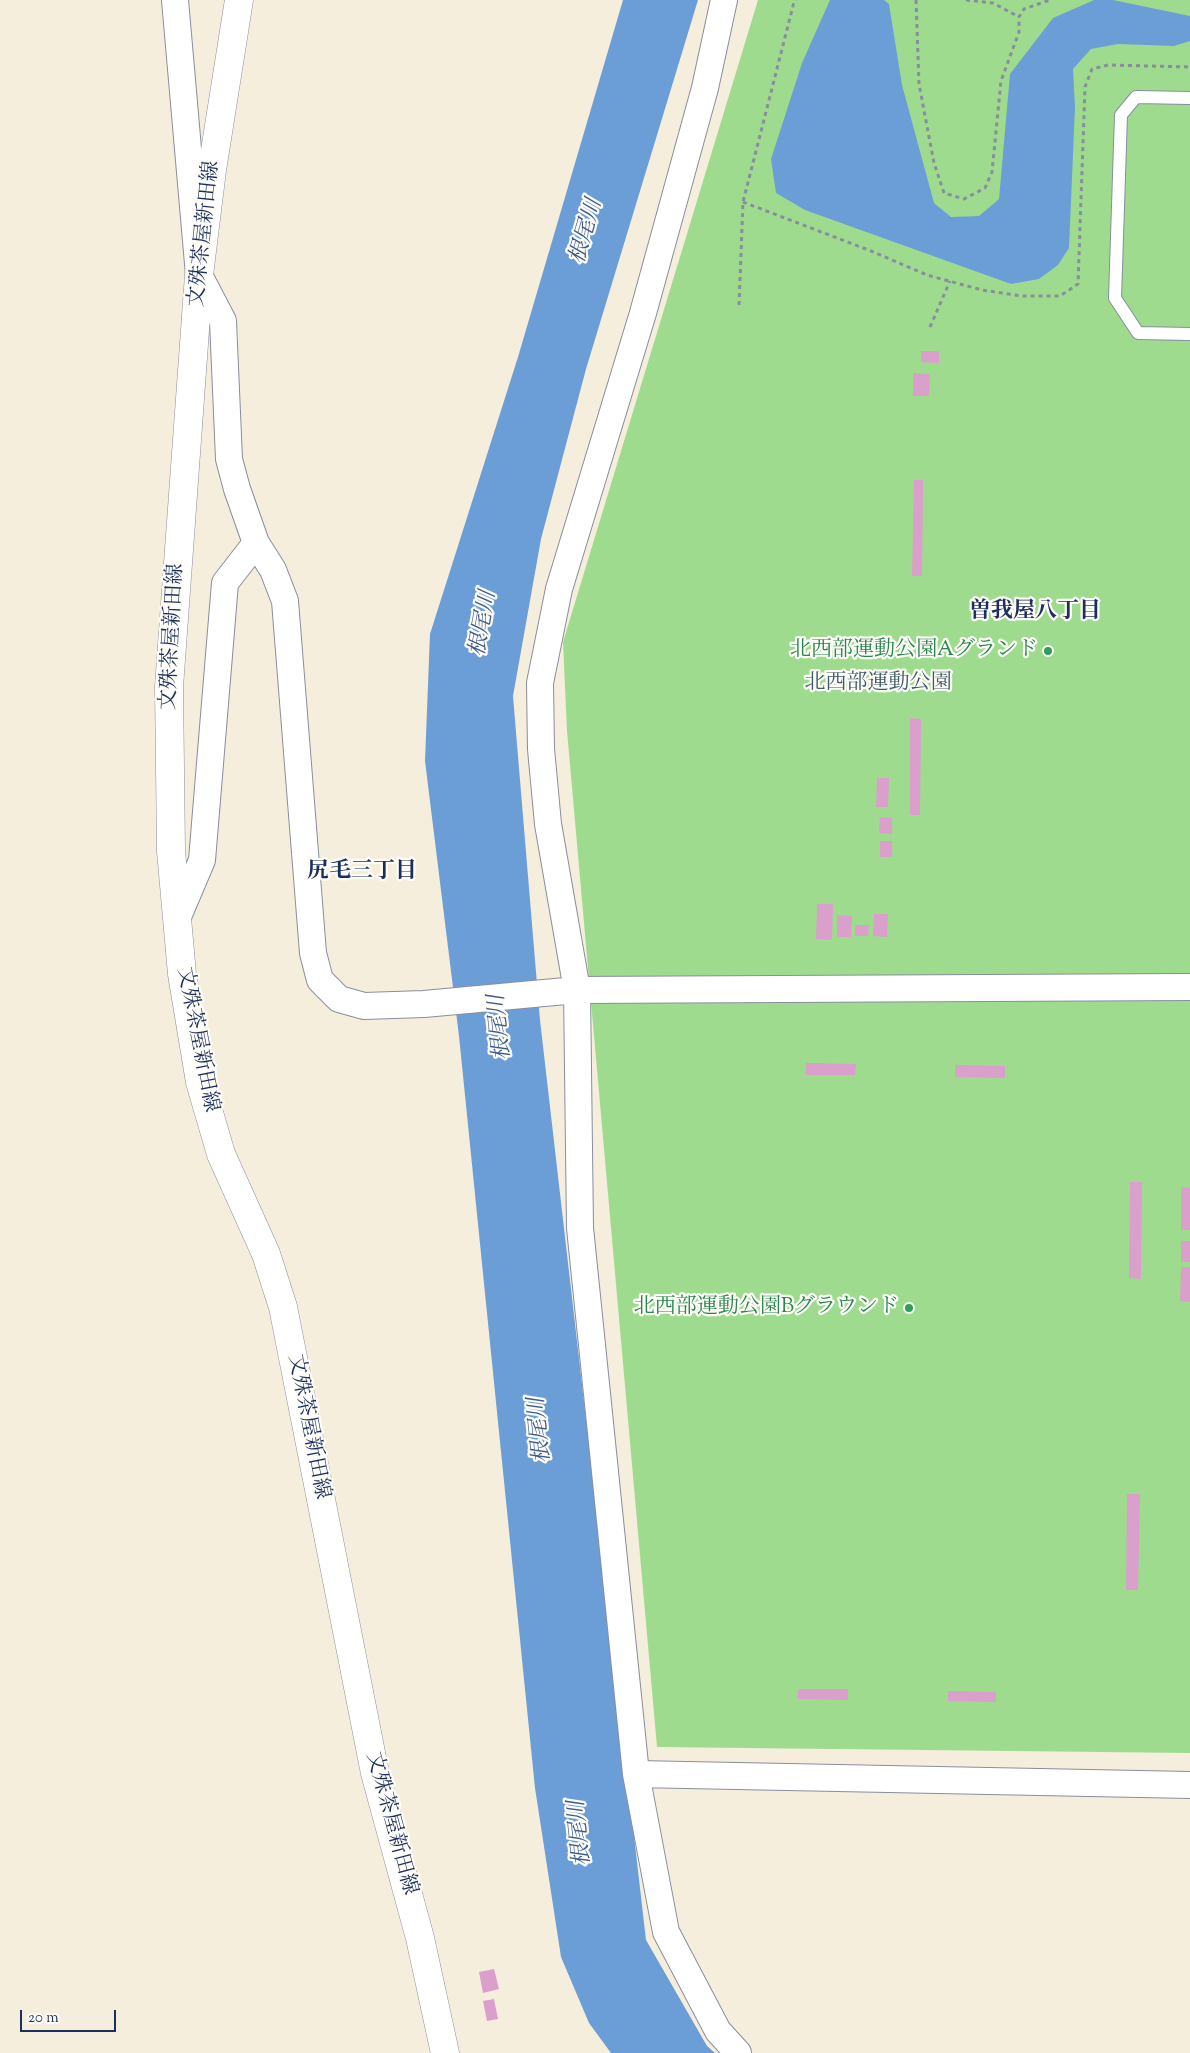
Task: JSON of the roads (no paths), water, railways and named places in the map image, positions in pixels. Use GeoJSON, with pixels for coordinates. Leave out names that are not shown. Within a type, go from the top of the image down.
{"type":"FeatureCollection","features":[{"type":"Feature","properties":{"kind":"main road","name":"文殊茶屋新田線"},"geometry":{"type":"LineString","coordinates":[[239,0],[212,170],[200,274],[168,687],[171,851],[182,974],[200,1082],[221,1154],[266,1254],[283,1307],[375,1773],[420,1938],[445,2053]]}},
{"type":"Feature","properties":{"kind":"street"},"geometry":{"type":"LineString","coordinates":[[174,0],[200,274],[223,321],[229,459],[237,489],[256,543],[273,570],[285,601],[312,953],[320,980],[339,999],[364,1006],[424,1004],[577,990],[1190,987]]}},
{"type":"Feature","properties":{"kind":"street"},"geometry":{"type":"LineString","coordinates":[[724,0],[705,88],[643,313],[559,589],[540,684],[541,748],[548,824],[577,990],[580,1228],[636,1774],[666,1932],[718,2031],[738,2053]]}},
{"type":"Feature","properties":{"kind":"street"},"geometry":{"type":"LineString","coordinates":[[177,919],[202,860],[225,583],[256,543]]}},
{"type":"Feature","properties":{"kind":"street"},"geometry":{"type":"LineString","coordinates":[[636,1774],[1190,1784]]}},
{"type":"Feature","properties":{"kind":"lane"},"geometry":{"type":"LineString","coordinates":[[1190,98],[1136,97],[1121,115],[1115,298],[1138,333],[1190,334]]}},
{"type":"Feature","properties":{"kind":"water","name":"根尾川"},"geometry":{"type":"Polygon","coordinates":[[[623,0],[698,0],[586,369],[541,539],[513,696],[540,1020],[646,1940],[707,2046],[715,2053],[611,2053],[589,2023],[561,1957],[535,1788],[459,1036],[425,761],[430,634],[518,357],[623,0]]]}},
{"type":"Feature","properties":{"kind":"water"},"geometry":{"type":"Polygon","coordinates":[[[830,0],[884,0],[889,4],[902,85],[934,203],[951,217],[979,216],[999,199],[1010,74],[1053,18],[1094,0],[1113,0],[1190,16],[1190,41],[1174,46],[1118,44],[1091,49],[1073,69],[1075,107],[1069,248],[1058,265],[1039,279],[1011,284],[805,210],[776,193],[771,159],[802,63],[830,0]]]}},
{"type":"Feature","properties":{"kind":"place","name":"北西部運動公園Aグランド"},"geometry":{"type":"Point","coordinates":[1048,651]}},
{"type":"Feature","properties":{"kind":"place","name":"北西部運動公園Bグラウンド"},"geometry":{"type":"Point","coordinates":[909,1308]}},
{"type":"Feature","properties":{"kind":"district","name":"曽我屋八丁目"},"geometry":{"type":"Point","coordinates":[1035,613]}},
{"type":"Feature","properties":{"kind":"district","name":"尻毛三丁目"},"geometry":{"type":"Point","coordinates":[362,873]}},
{"type":"Feature","properties":{"kind":"park label","name":"北西部運動公園"},"geometry":{"type":"Point","coordinates":[878,684]}}]}
